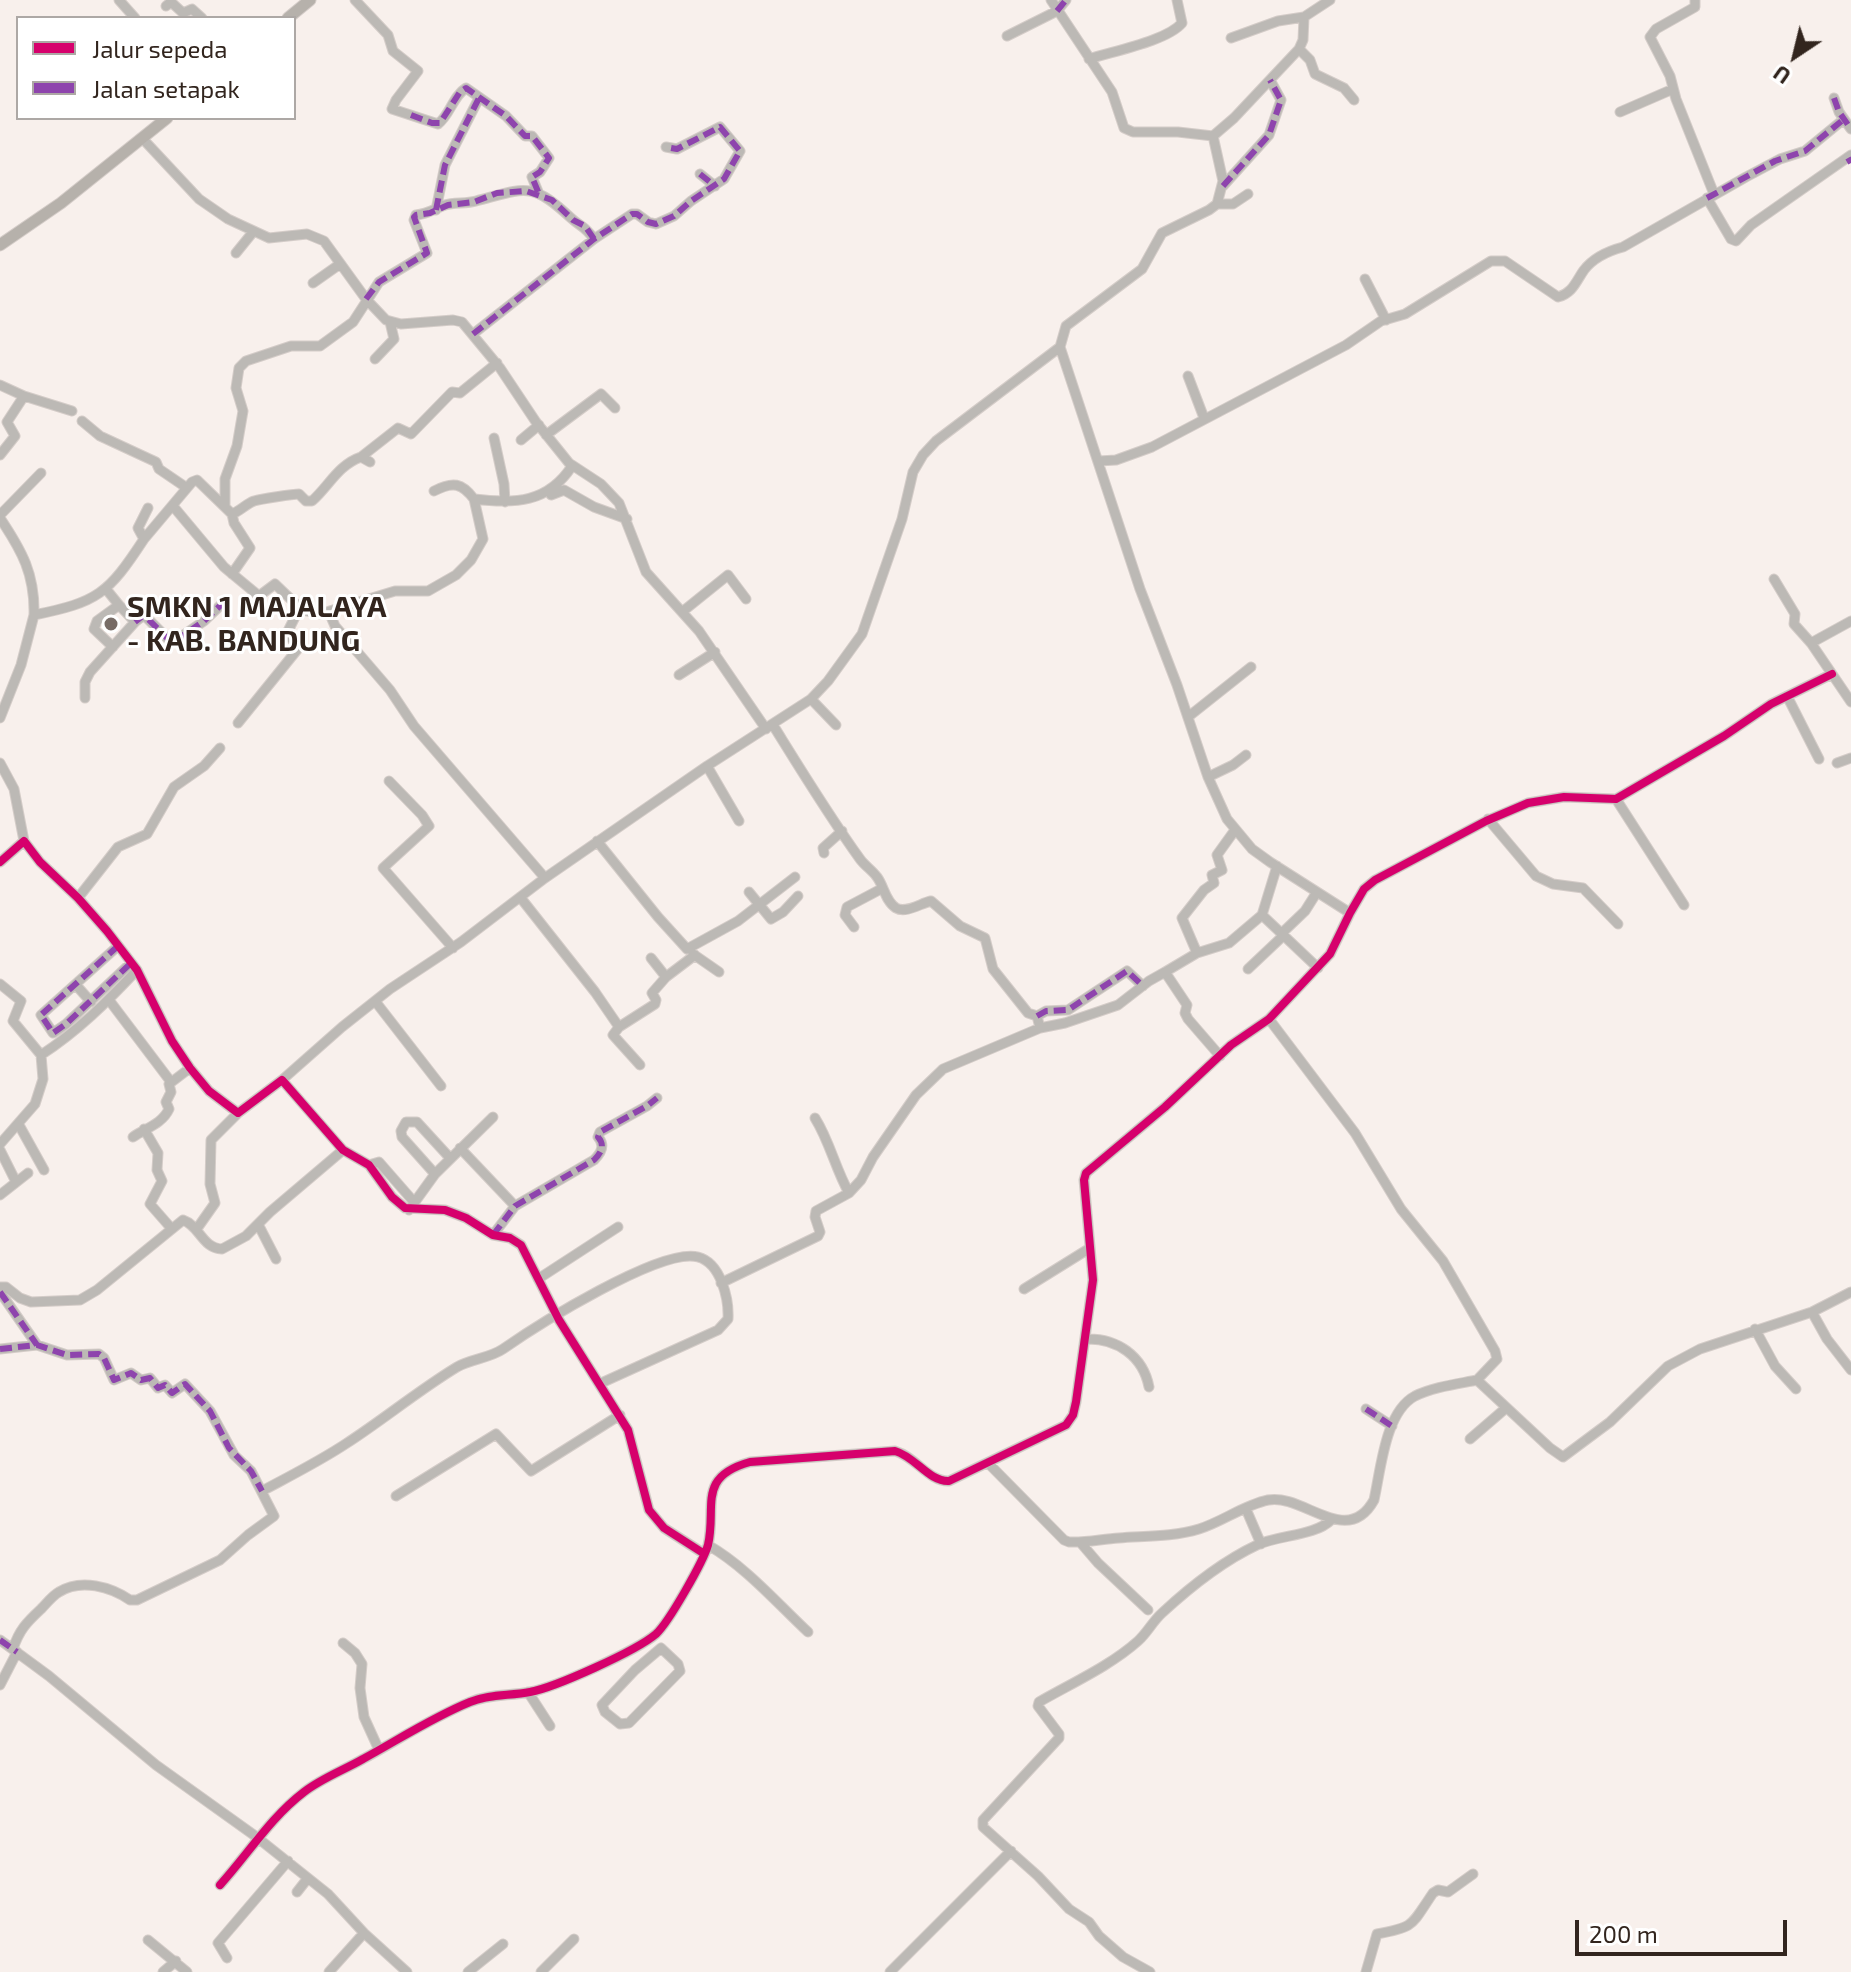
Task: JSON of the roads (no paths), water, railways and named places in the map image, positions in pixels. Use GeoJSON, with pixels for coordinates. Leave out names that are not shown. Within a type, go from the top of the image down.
{"type":"FeatureCollection","features":[{"type":"Feature","properties":{"kind":"main road"},"geometry":{"type":"LineString","coordinates":[[290,16],[310,0]]}},
{"type":"Feature","properties":{"kind":"main road"},"geometry":{"type":"LineString","coordinates":[[0,245],[61,203],[164,120]]}},
{"type":"Feature","properties":{"kind":"street"},"geometry":{"type":"LineString","coordinates":[[119,0],[133,16]]}},
{"type":"Feature","properties":{"kind":"street"},"geometry":{"type":"LineString","coordinates":[[355,0],[388,35],[393,51],[418,71],[396,100],[393,110],[438,124],[466,88],[506,116],[525,136],[532,136],[548,154],[542,170],[532,177],[539,194]]}},
{"type":"Feature","properties":{"kind":"street"},"geometry":{"type":"LineString","coordinates":[[1051,0],[1112,92],[1125,129],[1133,132],[1213,136],[1299,49],[1303,40],[1304,17]]}},
{"type":"Feature","properties":{"kind":"street"},"geometry":{"type":"LineString","coordinates":[[1007,36],[1057,11],[1066,0]]}},
{"type":"Feature","properties":{"kind":"street"},"geometry":{"type":"LineString","coordinates":[[1089,59],[1181,26],[1177,0]]}},
{"type":"Feature","properties":{"kind":"street"},"geometry":{"type":"LineString","coordinates":[[1231,38],[1278,21],[1304,17],[1330,0]]}},
{"type":"Feature","properties":{"kind":"street"},"geometry":{"type":"LineString","coordinates":[[1695,0],[1695,7],[1656,29],[1650,37],[1670,76],[1710,196],[1731,239],[1735,241],[1751,225],[1850,159]]}},
{"type":"Feature","properties":{"kind":"street"},"geometry":{"type":"LineString","coordinates":[[166,6],[171,2],[183,13],[192,9],[200,16]]}},
{"type":"Feature","properties":{"kind":"street"},"geometry":{"type":"LineString","coordinates":[[1299,49],[1310,60],[1315,74],[1344,88],[1354,100]]}},
{"type":"Feature","properties":{"kind":"street"},"geometry":{"type":"LineString","coordinates":[[1223,186],[1271,130],[1281,100],[1270,80]]}},
{"type":"Feature","properties":{"kind":"street"},"geometry":{"type":"LineString","coordinates":[[1620,112],[1673,89]]}},
{"type":"Feature","properties":{"kind":"street"},"geometry":{"type":"LineString","coordinates":[[436,210],[445,165],[479,98]]}},
{"type":"Feature","properties":{"kind":"street"},"geometry":{"type":"LineString","coordinates":[[1834,98],[1851,129]]}},
{"type":"Feature","properties":{"kind":"street"},"geometry":{"type":"LineString","coordinates":[[1099,461],[1116,460],[1149,448],[1346,345],[1386,320],[1405,314],[1491,261],[1505,261],[1558,297],[1562,296],[1570,291],[1595,259],[1657,229],[1775,161],[1805,151],[1844,119]]}},
{"type":"Feature","properties":{"kind":"street"},"geometry":{"type":"LineString","coordinates":[[473,334],[594,239],[635,213],[650,223],[660,223],[715,186],[727,176],[740,151],[721,128],[677,149],[666,147]]}},
{"type":"Feature","properties":{"kind":"street"},"geometry":{"type":"LineString","coordinates":[[1213,136],[1223,186],[1217,204],[1162,233],[1142,269],[1066,326],[1060,347],[1140,589],[1208,777],[1227,819],[1252,849],[1350,913]]}},
{"type":"Feature","properties":{"kind":"street"},"geometry":{"type":"LineString","coordinates":[[142,138],[214,211],[269,238],[298,234],[321,239],[366,299],[390,322],[462,322],[497,363],[546,435],[572,466],[608,490],[623,508],[646,572],[715,652],[897,908],[909,909],[931,901],[960,926],[985,938],[993,969],[1028,1013],[1037,1016],[1046,1011],[1068,1010],[1127,971],[1143,986]]}},
{"type":"Feature","properties":{"kind":"street"},"geometry":{"type":"LineString","coordinates":[[700,174],[715,186]]}},
{"type":"Feature","properties":{"kind":"street"},"geometry":{"type":"LineString","coordinates":[[232,574],[250,548],[228,510],[225,479],[237,446],[243,411],[236,388],[239,368],[246,361],[291,346],[320,346],[350,325],[379,282],[427,253],[414,217],[416,215],[445,205],[474,202],[512,191],[539,194],[552,200],[573,220],[585,226],[594,239]]}},
{"type":"Feature","properties":{"kind":"street"},"geometry":{"type":"LineString","coordinates":[[1217,204],[1233,204],[1248,194]]}},
{"type":"Feature","properties":{"kind":"street"},"geometry":{"type":"LineString","coordinates":[[236,253],[253,232]]}},
{"type":"Feature","properties":{"kind":"street"},"geometry":{"type":"LineString","coordinates":[[313,283],[340,264]]}},
{"type":"Feature","properties":{"kind":"street"},"geometry":{"type":"LineString","coordinates":[[1365,279],[1386,320]]}},
{"type":"Feature","properties":{"kind":"street"},"geometry":{"type":"LineString","coordinates":[[375,359],[394,339],[390,322]]}},
{"type":"Feature","properties":{"kind":"street"},"geometry":{"type":"LineString","coordinates":[[196,1230],[215,1203],[210,1184],[211,1140],[238,1113],[375,1001],[453,948],[545,878],[707,766],[811,699],[862,634],[894,547],[913,472],[923,455],[936,441],[1060,347]]}},
{"type":"Feature","properties":{"kind":"street"},"geometry":{"type":"LineString","coordinates":[[228,510],[256,500],[272,500],[289,494],[299,494],[306,501],[312,501],[335,474],[365,460],[398,428],[410,435],[452,392],[460,393],[497,363]]}},
{"type":"Feature","properties":{"kind":"street"},"geometry":{"type":"LineString","coordinates":[[1188,376],[1204,418]]}},
{"type":"Feature","properties":{"kind":"street"},"geometry":{"type":"LineString","coordinates":[[0,385],[72,411]]}},
{"type":"Feature","properties":{"kind":"street"},"geometry":{"type":"LineString","coordinates":[[546,435],[600,394],[615,408]]}},
{"type":"Feature","properties":{"kind":"street"},"geometry":{"type":"LineString","coordinates":[[0,455],[15,436],[7,422],[24,396]]}},
{"type":"Feature","properties":{"kind":"street"},"geometry":{"type":"LineString","coordinates":[[82,421],[100,436],[156,462],[159,469],[187,488]]}},
{"type":"Feature","properties":{"kind":"street"},"geometry":{"type":"LineString","coordinates":[[521,440],[539,425]]}},
{"type":"Feature","properties":{"kind":"street"},"geometry":{"type":"LineString","coordinates":[[494,438],[505,502]]}},
{"type":"Feature","properties":{"kind":"street"},"geometry":{"type":"LineString","coordinates":[[474,499],[521,501],[561,482],[572,466]]}},
{"type":"Feature","properties":{"kind":"street"},"geometry":{"type":"LineString","coordinates":[[0,718],[21,665],[34,615],[34,590],[32,576],[21,552],[0,517],[41,473]]}},
{"type":"Feature","properties":{"kind":"street"},"geometry":{"type":"LineString","coordinates":[[34,615],[83,603],[106,589],[187,488],[198,481],[216,502],[228,510]]}},
{"type":"Feature","properties":{"kind":"street"},"geometry":{"type":"LineString","coordinates":[[173,506],[232,574],[259,596],[273,584],[302,610],[316,614],[395,591],[428,591],[446,582],[471,560],[483,541],[474,499],[458,485],[446,485],[434,491]]}},
{"type":"Feature","properties":{"kind":"street"},"geometry":{"type":"LineString","coordinates":[[525,505],[560,490],[602,511],[627,519]]}},
{"type":"Feature","properties":{"kind":"street"},"geometry":{"type":"LineString","coordinates":[[144,539],[138,528],[148,508]]}},
{"type":"Feature","properties":{"kind":"street"},"geometry":{"type":"LineString","coordinates":[[682,612],[728,575],[746,599]]}},
{"type":"Feature","properties":{"kind":"street"},"geometry":{"type":"LineString","coordinates":[[1774,579],[1795,614],[1794,624],[1811,643],[1851,702]]}},
{"type":"Feature","properties":{"kind":"street"},"geometry":{"type":"LineString","coordinates":[[106,589],[135,622]]}},
{"type":"Feature","properties":{"kind":"street"},"geometry":{"type":"LineString","coordinates":[[85,698],[87,677],[144,615],[172,643],[204,621],[224,602]]}},
{"type":"Feature","properties":{"kind":"street"},"geometry":{"type":"LineString","coordinates":[[113,647],[96,632],[94,625],[119,605]]}},
{"type":"Feature","properties":{"kind":"street"},"geometry":{"type":"LineString","coordinates":[[238,723],[297,650],[288,630],[296,613],[302,610]]}},
{"type":"Feature","properties":{"kind":"street"},"geometry":{"type":"LineString","coordinates":[[329,612],[335,626],[390,690],[414,726],[545,878]]}},
{"type":"Feature","properties":{"kind":"street"},"geometry":{"type":"LineString","coordinates":[[1811,643],[1851,621]]}},
{"type":"Feature","properties":{"kind":"street"},"geometry":{"type":"LineString","coordinates":[[679,675],[715,652]]}},
{"type":"Feature","properties":{"kind":"street"},"geometry":{"type":"LineString","coordinates":[[1188,717],[1251,667]]}},
{"type":"Feature","properties":{"kind":"street"},"geometry":{"type":"LineString","coordinates":[[220,1885],[258,1838],[306,1790],[471,1701],[561,1683],[642,1643],[659,1630],[682,1596],[706,1549],[714,1487],[726,1472],[737,1465],[895,1451],[907,1454],[943,1482],[1059,1429],[1071,1420],[1093,1280],[1084,1180],[1086,1173],[1242,1037],[1269,1019],[1330,954],[1364,889],[1375,880],[1488,819],[1546,798],[1616,799],[1787,696],[1832,674]]}},
{"type":"Feature","properties":{"kind":"street"},"geometry":{"type":"LineString","coordinates":[[1787,696],[1819,759]]}},
{"type":"Feature","properties":{"kind":"street"},"geometry":{"type":"LineString","coordinates":[[811,699],[836,725]]}},
{"type":"Feature","properties":{"kind":"street"},"geometry":{"type":"LineString","coordinates":[[78,898],[118,847],[147,834],[174,787],[204,766],[220,748]]}},
{"type":"Feature","properties":{"kind":"street"},"geometry":{"type":"LineString","coordinates":[[1208,777],[1246,755]]}},
{"type":"Feature","properties":{"kind":"street"},"geometry":{"type":"LineString","coordinates":[[1837,763],[1851,758]]}},
{"type":"Feature","properties":{"kind":"street"},"geometry":{"type":"LineString","coordinates":[[0,763],[14,789],[24,841],[40,862],[78,898],[134,967],[172,1041],[190,1068],[209,1091],[238,1113]]}},
{"type":"Feature","properties":{"kind":"street"},"geometry":{"type":"LineString","coordinates":[[707,766],[739,821]]}},
{"type":"Feature","properties":{"kind":"street"},"geometry":{"type":"LineString","coordinates":[[389,781],[429,826],[383,868],[453,948]]}},
{"type":"Feature","properties":{"kind":"street"},"geometry":{"type":"LineString","coordinates":[[1616,799],[1684,905]]}},
{"type":"Feature","properties":{"kind":"street"},"geometry":{"type":"LineString","coordinates":[[1488,819],[1536,876],[1553,884],[1583,888],[1618,924]]}},
{"type":"Feature","properties":{"kind":"street"},"geometry":{"type":"LineString","coordinates":[[1197,953],[1182,918],[1204,890],[1214,883],[1212,875],[1222,870],[1217,855],[1235,830]]}},
{"type":"Feature","properties":{"kind":"street"},"geometry":{"type":"LineString","coordinates":[[824,853],[823,848],[842,831]]}},
{"type":"Feature","properties":{"kind":"street"},"geometry":{"type":"LineString","coordinates":[[0,862],[24,841]]}},
{"type":"Feature","properties":{"kind":"street"},"geometry":{"type":"LineString","coordinates":[[597,841],[658,917],[691,952],[719,972]]}},
{"type":"Feature","properties":{"kind":"street"},"geometry":{"type":"LineString","coordinates":[[721,1283],[818,1236],[816,1211],[849,1193],[861,1180],[873,1157],[916,1095],[943,1069],[1040,1028],[1118,1005],[1197,953],[1229,943],[1262,915],[1277,866]]}},
{"type":"Feature","properties":{"kind":"street"},"geometry":{"type":"LineString","coordinates":[[640,1065],[613,1035],[619,1027],[655,1004],[652,993],[691,952],[795,877]]}},
{"type":"Feature","properties":{"kind":"street"},"geometry":{"type":"LineString","coordinates":[[854,927],[845,915],[847,907],[881,889]]}},
{"type":"Feature","properties":{"kind":"street"},"geometry":{"type":"LineString","coordinates":[[749,892],[774,919],[798,896]]}},
{"type":"Feature","properties":{"kind":"street"},"geometry":{"type":"LineString","coordinates":[[1248,969],[1307,908],[1317,892]]}},
{"type":"Feature","properties":{"kind":"street"},"geometry":{"type":"LineString","coordinates":[[520,897],[619,1027]]}},
{"type":"Feature","properties":{"kind":"street"},"geometry":{"type":"LineString","coordinates":[[1262,915],[1318,968]]}},
{"type":"Feature","properties":{"kind":"street"},"geometry":{"type":"LineString","coordinates":[[118,946],[40,1016],[53,1033],[134,967]]}},
{"type":"Feature","properties":{"kind":"street"},"geometry":{"type":"LineString","coordinates":[[651,958],[666,977]]}},
{"type":"Feature","properties":{"kind":"street"},"geometry":{"type":"LineString","coordinates":[[41,1055],[76,1030],[109,1000],[134,967]]}},
{"type":"Feature","properties":{"kind":"street"},"geometry":{"type":"LineString","coordinates":[[1165,972],[1187,1005],[1185,1013],[1188,1019],[1220,1056]]}},
{"type":"Feature","properties":{"kind":"street"},"geometry":{"type":"LineString","coordinates":[[0,984],[21,1001],[13,1021],[44,1063],[40,1093],[35,1104],[0,1147],[16,1182]]}},
{"type":"Feature","properties":{"kind":"street"},"geometry":{"type":"LineString","coordinates":[[76,985],[91,1002]]}},
{"type":"Feature","properties":{"kind":"street"},"geometry":{"type":"LineString","coordinates":[[109,1000],[171,1082]]}},
{"type":"Feature","properties":{"kind":"street"},"geometry":{"type":"LineString","coordinates":[[375,1001],[441,1086]]}},
{"type":"Feature","properties":{"kind":"street"},"geometry":{"type":"LineString","coordinates":[[1037,1016],[1040,1028]]}},
{"type":"Feature","properties":{"kind":"street"},"geometry":{"type":"LineString","coordinates":[[988,1463],[1064,1540],[1080,1542],[1177,1534],[1201,1528],[1268,1500],[1279,1500],[1331,1520],[1348,1520],[1369,1509],[1374,1500],[1392,1426],[1401,1407],[1420,1394],[1477,1380],[1497,1359],[1443,1261],[1401,1209],[1355,1133],[1269,1019]]}},
{"type":"Feature","properties":{"kind":"street"},"geometry":{"type":"LineString","coordinates":[[133,1137],[153,1127],[168,1111],[168,1086],[190,1068]]}},
{"type":"Feature","properties":{"kind":"street"},"geometry":{"type":"LineString","coordinates":[[282,1080],[343,1150],[369,1165],[379,1162],[411,1206]]}},
{"type":"Feature","properties":{"kind":"street"},"geometry":{"type":"LineString","coordinates":[[493,1235],[515,1206],[594,1160],[602,1148],[598,1137],[600,1132],[657,1098]]}},
{"type":"Feature","properties":{"kind":"street"},"geometry":{"type":"LineString","coordinates":[[411,1206],[435,1174],[493,1117]]}},
{"type":"Feature","properties":{"kind":"street"},"geometry":{"type":"LineString","coordinates":[[815,1118],[849,1193]]}},
{"type":"Feature","properties":{"kind":"street"},"geometry":{"type":"LineString","coordinates":[[435,1174],[402,1137],[401,1131],[406,1122],[417,1122],[450,1158]]}},
{"type":"Feature","properties":{"kind":"street"},"geometry":{"type":"LineString","coordinates":[[19,1125],[44,1170]]}},
{"type":"Feature","properties":{"kind":"street"},"geometry":{"type":"LineString","coordinates":[[144,1129],[158,1153],[157,1170],[162,1181],[150,1204],[171,1228]]}},
{"type":"Feature","properties":{"kind":"street"},"geometry":{"type":"LineString","coordinates":[[460,1148],[515,1206]]}},
{"type":"Feature","properties":{"kind":"street"},"geometry":{"type":"LineString","coordinates":[[37,1345],[0,1290],[6,1287],[31,1302],[80,1300],[97,1290],[180,1221],[186,1220],[209,1246],[222,1249],[246,1236],[343,1150]]}},
{"type":"Feature","properties":{"kind":"street"},"geometry":{"type":"LineString","coordinates":[[0,1195],[28,1173]]}},
{"type":"Feature","properties":{"kind":"street"},"geometry":{"type":"LineString","coordinates":[[411,1206],[440,1208],[466,1218],[493,1235],[510,1238],[521,1245],[556,1314],[628,1430],[649,1510],[664,1528],[723,1554],[808,1632]]}},
{"type":"Feature","properties":{"kind":"street"},"geometry":{"type":"LineString","coordinates":[[258,1224],[276,1259]]}},
{"type":"Feature","properties":{"kind":"street"},"geometry":{"type":"LineString","coordinates":[[538,1279],[618,1227]]}},
{"type":"Feature","properties":{"kind":"street"},"geometry":{"type":"LineString","coordinates":[[1024,1289],[1090,1248]]}},
{"type":"Feature","properties":{"kind":"street"},"geometry":{"type":"LineString","coordinates":[[262,1491],[345,1444],[460,1365],[500,1351],[556,1314],[652,1264],[689,1256],[708,1262],[726,1295],[728,1319],[718,1330],[599,1384]]}},
{"type":"Feature","properties":{"kind":"street"},"geometry":{"type":"LineString","coordinates":[[1477,1380],[1563,1457],[1610,1422],[1668,1366],[1700,1349],[1812,1312],[1851,1292]]}},
{"type":"Feature","properties":{"kind":"street"},"geometry":{"type":"LineString","coordinates":[[1812,1312],[1827,1339],[1851,1370]]}},
{"type":"Feature","properties":{"kind":"street"},"geometry":{"type":"LineString","coordinates":[[1755,1329],[1775,1366],[1796,1389]]}},
{"type":"Feature","properties":{"kind":"street"},"geometry":{"type":"LineString","coordinates":[[1086,1339],[1111,1342],[1126,1351],[1144,1367],[1149,1387]]}},
{"type":"Feature","properties":{"kind":"street"},"geometry":{"type":"LineString","coordinates":[[0,1349],[37,1345],[67,1355],[101,1355],[114,1380],[131,1373],[141,1380],[150,1378],[158,1388],[165,1385],[172,1393],[185,1384],[210,1411],[229,1448],[251,1471],[274,1518],[255,1529],[220,1560],[134,1601],[118,1591],[98,1586],[67,1588],[57,1593],[24,1624],[0,1685]]}},
{"type":"Feature","properties":{"kind":"street"},"geometry":{"type":"LineString","coordinates":[[1470,1439],[1506,1408]]}},
{"type":"Feature","properties":{"kind":"street"},"geometry":{"type":"LineString","coordinates":[[1366,1409],[1392,1426]]}},
{"type":"Feature","properties":{"kind":"street"},"geometry":{"type":"LineString","coordinates":[[396,1496],[496,1434],[531,1471],[620,1415]]}},
{"type":"Feature","properties":{"kind":"street"},"geometry":{"type":"LineString","coordinates":[[1246,1509],[1261,1544]]}},
{"type":"Feature","properties":{"kind":"street"},"geometry":{"type":"LineString","coordinates":[[1150,1972],[1123,1957],[1099,1936],[1089,1922],[1069,1909],[982,1823],[1059,1738],[1038,1706],[1039,1702],[1113,1660],[1140,1640],[1160,1615],[1203,1579],[1261,1544],[1320,1528],[1331,1520]]}},
{"type":"Feature","properties":{"kind":"street"},"geometry":{"type":"LineString","coordinates":[[1080,1542],[1148,1610]]}},
{"type":"Feature","properties":{"kind":"street"},"geometry":{"type":"LineString","coordinates":[[0,1640],[156,1765],[288,1861],[344,1909],[364,1933],[407,1972]]}},
{"type":"Feature","properties":{"kind":"street"},"geometry":{"type":"LineString","coordinates":[[343,1643],[359,1657],[362,1664],[360,1688],[364,1717],[379,1750]]}},
{"type":"Feature","properties":{"kind":"street"},"geometry":{"type":"LineString","coordinates":[[661,1648],[678,1664],[680,1671],[629,1723],[620,1724],[605,1712],[602,1705],[635,1670],[661,1648]]}},
{"type":"Feature","properties":{"kind":"street"},"geometry":{"type":"LineString","coordinates":[[618,1654],[635,1670]]}},
{"type":"Feature","properties":{"kind":"street"},"geometry":{"type":"LineString","coordinates":[[528,1692],[550,1726]]}},
{"type":"Feature","properties":{"kind":"street"},"geometry":{"type":"LineString","coordinates":[[890,1972],[1011,1851]]}},
{"type":"Feature","properties":{"kind":"street"},"geometry":{"type":"LineString","coordinates":[[227,1958],[218,1943],[288,1861]]}},
{"type":"Feature","properties":{"kind":"street"},"geometry":{"type":"LineString","coordinates":[[1366,1972],[1377,1934],[1398,1932],[1407,1927],[1433,1893],[1438,1890],[1446,1892],[1473,1874]]}},
{"type":"Feature","properties":{"kind":"street"},"geometry":{"type":"LineString","coordinates":[[297,1892],[308,1878]]}},
{"type":"Feature","properties":{"kind":"street"},"geometry":{"type":"LineString","coordinates":[[329,1972],[364,1933]]}},
{"type":"Feature","properties":{"kind":"street"},"geometry":{"type":"LineString","coordinates":[[541,1972],[574,1939]]}},
{"type":"Feature","properties":{"kind":"street"},"geometry":{"type":"LineString","coordinates":[[148,1940],[187,1972]]}},
{"type":"Feature","properties":{"kind":"street"},"geometry":{"type":"LineString","coordinates":[[468,1972],[503,1944]]}},
{"type":"Feature","properties":{"kind":"street"},"geometry":{"type":"LineString","coordinates":[[163,1972],[176,1961]]}},
{"type":"Feature","properties":{"kind":"place","name":"SMKN 1 MAJALAYA - KAB. BANDUNG"},"geometry":{"type":"Point","coordinates":[111,624]}}]}
